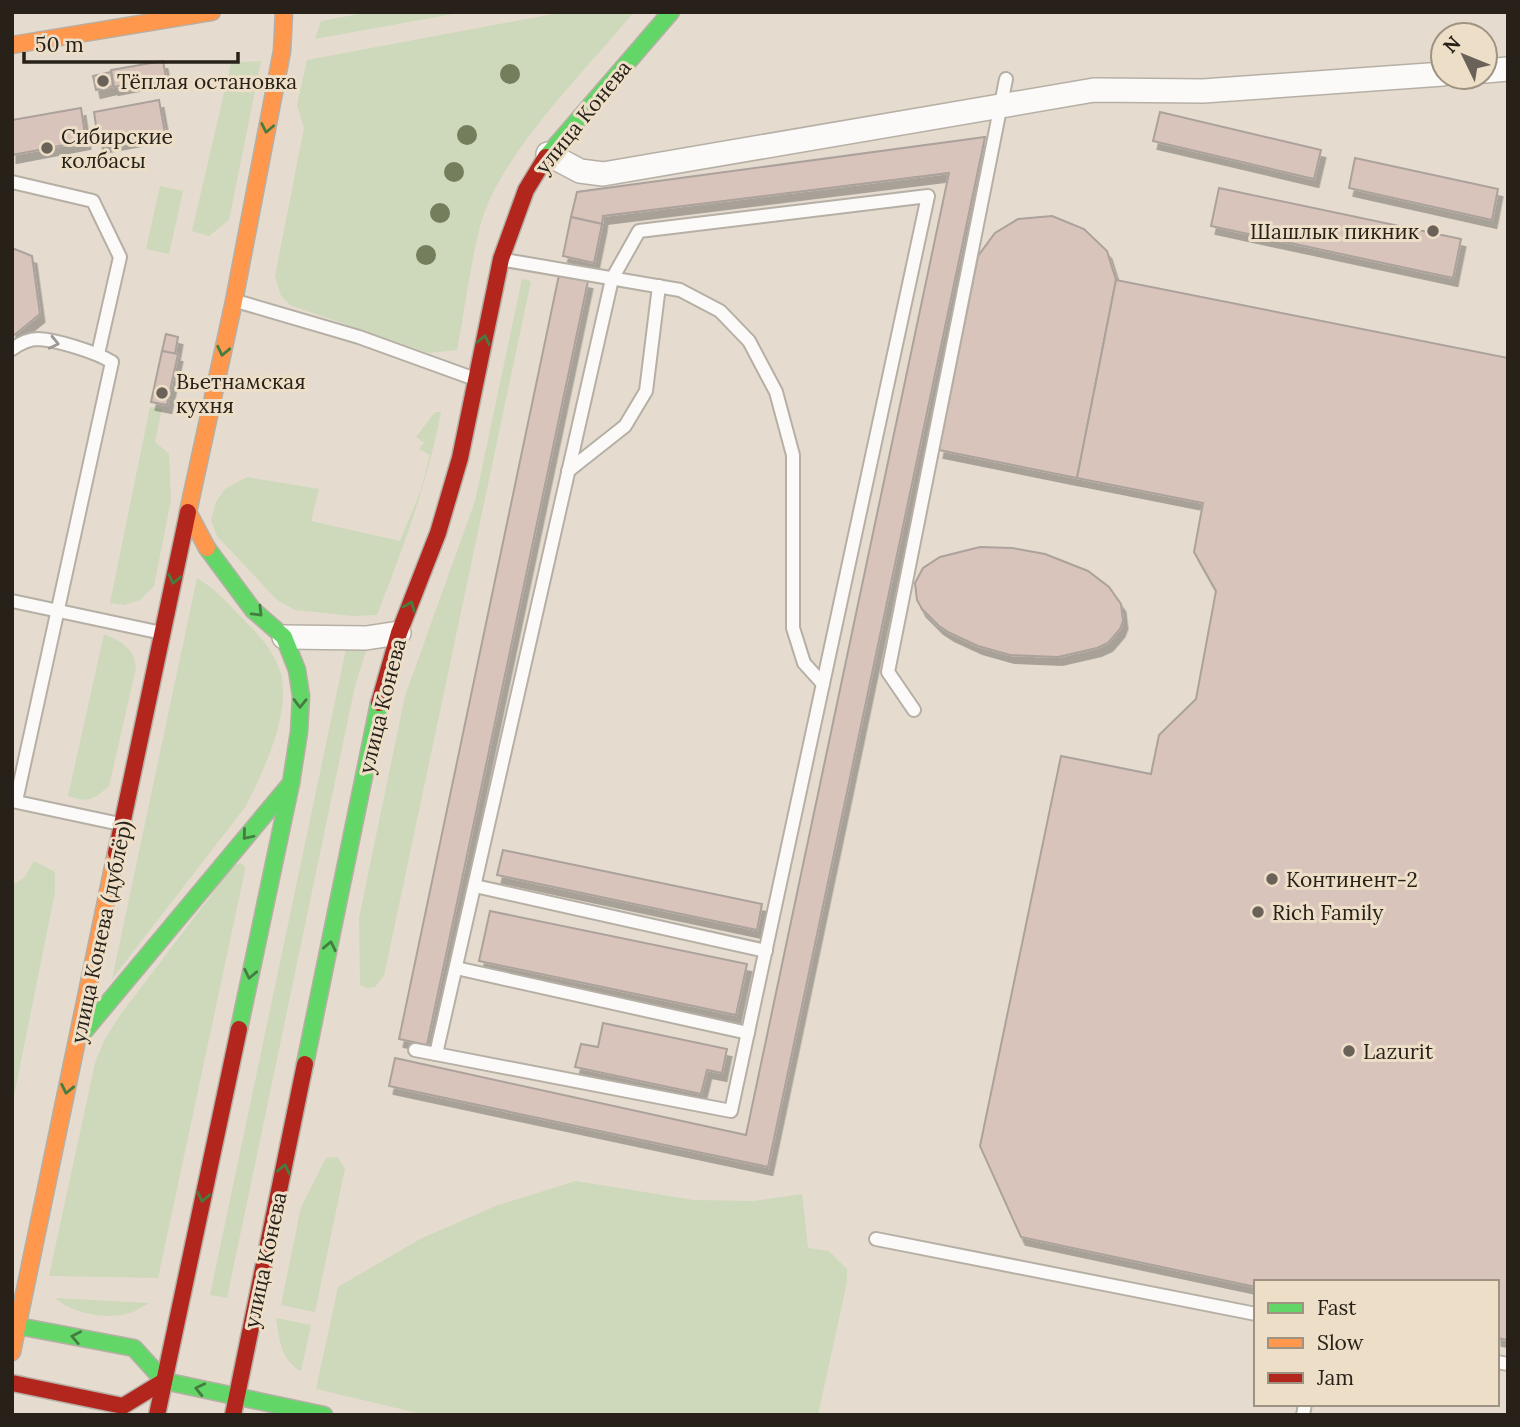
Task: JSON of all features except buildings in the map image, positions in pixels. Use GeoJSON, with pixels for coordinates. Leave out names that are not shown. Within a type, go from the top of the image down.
{"type":"FeatureCollection","features":[{"type":"Feature","properties":{"kind":"main road"},"geometry":{"type":"LineString","coordinates":[[12,45],[212,12]]}},
{"type":"Feature","properties":{"kind":"main road"},"geometry":{"type":"LineString","coordinates":[[157,1415],[299,732],[301,696],[297,670],[284,637],[253,610],[205,545],[188,512],[234,301],[282,51],[284,12]]}},
{"type":"Feature","properties":{"kind":"main road","name":"улица Конева"},"geometry":{"type":"LineString","coordinates":[[233,1415],[384,680],[399,633],[438,533],[460,458],[501,259],[526,190],[548,154],[671,12]]}},
{"type":"Feature","properties":{"kind":"main road","name":"улица Конева (дублёр)"},"geometry":{"type":"LineString","coordinates":[[12,1352],[18,1326],[26,1258],[78,1040],[188,512]]}},
{"type":"Feature","properties":{"kind":"main road"},"geometry":{"type":"LineString","coordinates":[[78,1040],[290,783]]}},
{"type":"Feature","properties":{"kind":"main road"},"geometry":{"type":"LineString","coordinates":[[18,1326],[134,1348],[164,1381],[324,1415]]}},
{"type":"Feature","properties":{"kind":"main road"},"geometry":{"type":"LineString","coordinates":[[12,1382],[123,1406],[164,1381]]}},
{"type":"Feature","properties":{"kind":"street"},"geometry":{"type":"LineString","coordinates":[[548,154],[580,171],[603,174],[1094,90],[1203,91],[1429,75]]}},
{"type":"Feature","properties":{"kind":"street"},"geometry":{"type":"LineString","coordinates":[[284,637],[366,638],[399,633]]}},
{"type":"Feature","properties":{"kind":"lane"},"geometry":{"type":"LineString","coordinates":[[914,710],[888,672],[1006,79]]}},
{"type":"Feature","properties":{"kind":"lane"},"geometry":{"type":"LineString","coordinates":[[12,182],[93,201],[120,257],[98,354]]}},
{"type":"Feature","properties":{"kind":"lane"},"geometry":{"type":"LineString","coordinates":[[415,1050],[731,1111],[928,196],[639,231],[612,279],[436,1054]]}},
{"type":"Feature","properties":{"kind":"lane"},"geometry":{"type":"LineString","coordinates":[[501,259],[680,290],[720,311],[749,341],[776,392],[793,455],[793,628],[804,663],[823,684]]}},
{"type":"Feature","properties":{"kind":"lane"},"geometry":{"type":"LineString","coordinates":[[568,471],[625,426],[646,391],[659,286]]}},
{"type":"Feature","properties":{"kind":"lane"},"geometry":{"type":"LineString","coordinates":[[234,301],[359,337],[475,379]]}},
{"type":"Feature","properties":{"kind":"lane"},"geometry":{"type":"LineString","coordinates":[[12,349],[20,343],[37,339],[98,354],[112,362],[14,801],[124,825]]}},
{"type":"Feature","properties":{"kind":"lane"},"geometry":{"type":"LineString","coordinates":[[12,601],[163,633]]}},
{"type":"Feature","properties":{"kind":"lane"},"geometry":{"type":"LineString","coordinates":[[475,886],[766,951]]}},
{"type":"Feature","properties":{"kind":"lane"},"geometry":{"type":"LineString","coordinates":[[456,968],[748,1033]]}},
{"type":"Feature","properties":{"kind":"lane"},"geometry":{"type":"LineString","coordinates":[[876,1239],[1254,1314]]}},
{"type":"Feature","properties":{"kind":"green space"},"geometry":{"type":"Polygon","coordinates":[[[370,12],[464,12],[315,39],[321,21],[370,12]]]}},
{"type":"Feature","properties":{"kind":"green space"},"geometry":{"type":"Polygon","coordinates":[[[564,12],[634,12],[547,113],[491,196],[477,239],[457,350],[429,353],[290,305],[281,296],[275,276],[304,128],[297,105],[307,60],[564,12]]]}},
{"type":"Feature","properties":{"kind":"green space"},"geometry":{"type":"Polygon","coordinates":[[[261,61],[229,220],[209,236],[192,231],[231,63],[261,61]]]}},
{"type":"Feature","properties":{"kind":"green space"},"geometry":{"type":"Polygon","coordinates":[[[160,186],[183,191],[169,254],[146,249],[160,186]]]}},
{"type":"Feature","properties":{"kind":"green space"},"geometry":{"type":"Polygon","coordinates":[[[522,279],[531,281],[384,976],[375,987],[367,988],[360,985],[359,918],[405,696],[475,501],[522,279]]]}},
{"type":"Feature","properties":{"kind":"green space"},"geometry":{"type":"Polygon","coordinates":[[[150,407],[162,409],[155,442],[169,454],[171,500],[154,586],[140,600],[124,605],[110,603],[150,407]]]}},
{"type":"Feature","properties":{"kind":"green space"},"geometry":{"type":"Polygon","coordinates":[[[435,412],[441,412],[422,490],[377,615],[353,616],[295,610],[277,600],[217,536],[211,520],[216,502],[225,489],[247,477],[319,489],[311,521],[400,541],[421,490],[430,455],[419,449],[424,443],[416,437],[435,412]]]}},
{"type":"Feature","properties":{"kind":"green space"},"geometry":{"type":"Polygon","coordinates":[[[197,578],[209,586],[258,634],[272,653],[283,684],[280,720],[261,775],[246,806],[112,979],[197,578]]]}},
{"type":"Feature","properties":{"kind":"green space"},"geometry":{"type":"Polygon","coordinates":[[[104,634],[126,646],[133,655],[136,668],[109,786],[95,797],[86,800],[68,796],[104,634]]]}},
{"type":"Feature","properties":{"kind":"green space"},"geometry":{"type":"Polygon","coordinates":[[[346,649],[366,651],[355,686],[227,1298],[210,1295],[346,649]]]}},
{"type":"Feature","properties":{"kind":"green space"},"geometry":{"type":"Polygon","coordinates":[[[34,861],[55,872],[55,892],[12,1106],[12,885],[24,878],[34,861]]]}},
{"type":"Feature","properties":{"kind":"green space"},"geometry":{"type":"Polygon","coordinates":[[[241,863],[245,867],[244,875],[158,1278],[49,1276],[95,1063],[104,1041],[118,1018],[234,865],[241,863]]]}},
{"type":"Feature","properties":{"kind":"green space"},"geometry":{"type":"Polygon","coordinates":[[[337,1157],[345,1168],[315,1312],[281,1305],[301,1207],[326,1158],[337,1157]]]}},
{"type":"Feature","properties":{"kind":"green space"},"geometry":{"type":"Polygon","coordinates":[[[576,1181],[694,1200],[754,1201],[802,1194],[808,1248],[829,1251],[847,1269],[847,1282],[818,1415],[426,1415],[316,1389],[338,1287],[420,1239],[498,1205],[576,1181]]]}},
{"type":"Feature","properties":{"kind":"green space"},"geometry":{"type":"Polygon","coordinates":[[[55,1298],[150,1303],[130,1313],[101,1316],[81,1312],[55,1298]]]}},
{"type":"Feature","properties":{"kind":"green space"},"geometry":{"type":"Polygon","coordinates":[[[276,1318],[311,1325],[301,1371],[294,1367],[285,1355],[276,1318]]]}},
{"type":"Feature","properties":{"kind":"traffic: fast"},"geometry":{"type":"LineString","coordinates":[[546,157],[671,12]]}},
{"type":"Feature","properties":{"kind":"traffic: fast"},"geometry":{"type":"LineString","coordinates":[[207,548],[253,610],[284,637],[297,670],[301,696],[299,732],[291,783],[239,1029]]}},
{"type":"Feature","properties":{"kind":"traffic: fast"},"geometry":{"type":"LineString","coordinates":[[305,1064],[379,703]]}},
{"type":"Feature","properties":{"kind":"traffic: fast"},"geometry":{"type":"LineString","coordinates":[[82,1034],[291,783]]}},
{"type":"Feature","properties":{"kind":"traffic: fast"},"geometry":{"type":"LineString","coordinates":[[18,1326],[134,1348],[164,1381],[324,1415]]}},
{"type":"Feature","properties":{"kind":"traffic: slow"},"geometry":{"type":"LineString","coordinates":[[12,45],[212,12]]}},
{"type":"Feature","properties":{"kind":"traffic: slow"},"geometry":{"type":"LineString","coordinates":[[207,548],[188,512],[234,301],[282,51],[284,12]]}},
{"type":"Feature","properties":{"kind":"traffic: slow"},"geometry":{"type":"LineString","coordinates":[[12,1352],[116,853]]}},
{"type":"Feature","properties":{"kind":"traffic: jam"},"geometry":{"type":"LineString","coordinates":[[379,703],[399,633],[438,533],[460,458],[501,259],[526,190],[546,157]]}},
{"type":"Feature","properties":{"kind":"traffic: jam"},"geometry":{"type":"LineString","coordinates":[[116,853],[188,512]]}},
{"type":"Feature","properties":{"kind":"traffic: jam"},"geometry":{"type":"LineString","coordinates":[[157,1415],[239,1029]]}},
{"type":"Feature","properties":{"kind":"traffic: jam"},"geometry":{"type":"LineString","coordinates":[[233,1415],[305,1064]]}},
{"type":"Feature","properties":{"kind":"traffic: jam"},"geometry":{"type":"LineString","coordinates":[[12,1383],[123,1406],[164,1381]]}},
{"type":"Feature","properties":{"kind":"place","name":"Тёплая остановка"},"geometry":{"type":"Point","coordinates":[103,81]}},
{"type":"Feature","properties":{"kind":"place","name":"Сибирские колбасы"},"geometry":{"type":"Point","coordinates":[47,148]}},
{"type":"Feature","properties":{"kind":"place","name":"Шашлык пикник"},"geometry":{"type":"Point","coordinates":[1433,231]}},
{"type":"Feature","properties":{"kind":"place","name":"Вьетнамская кухня"},"geometry":{"type":"Point","coordinates":[162,393]}},
{"type":"Feature","properties":{"kind":"place","name":"Континент-2"},"geometry":{"type":"Point","coordinates":[1272,879]}},
{"type":"Feature","properties":{"kind":"place","name":"Rich Family"},"geometry":{"type":"Point","coordinates":[1258,912]}},
{"type":"Feature","properties":{"kind":"place","name":"Lazurit"},"geometry":{"type":"Point","coordinates":[1349,1051]}}]}
